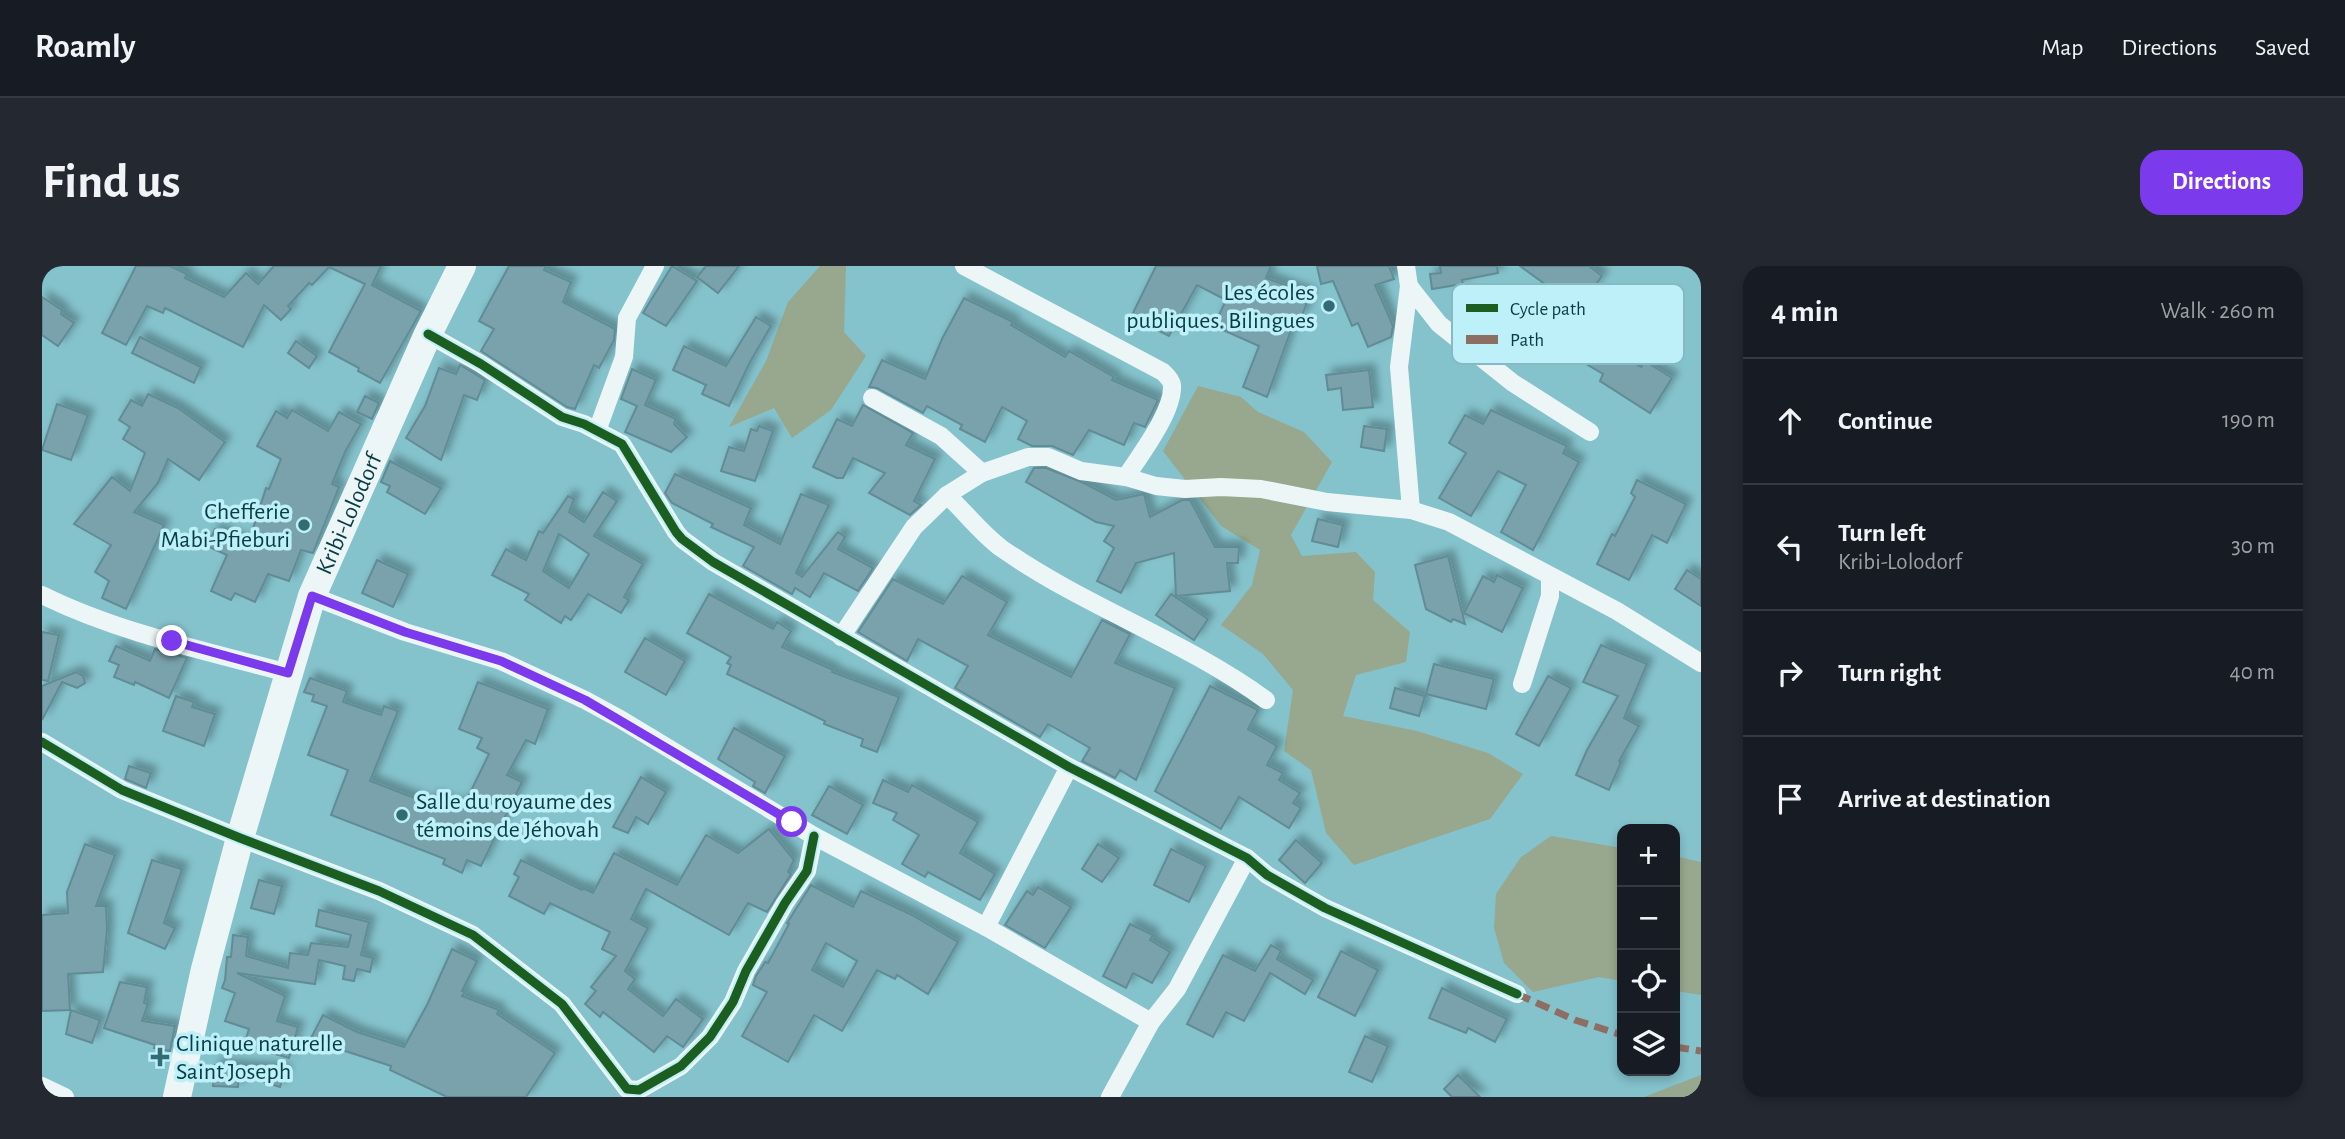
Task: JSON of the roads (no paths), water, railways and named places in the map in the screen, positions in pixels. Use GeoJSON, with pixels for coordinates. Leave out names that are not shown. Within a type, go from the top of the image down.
{"type":"FeatureCollection","features":[{"type":"Feature","properties":{"kind":"main road","name":"Kribi-Lolodorf"},"geometry":{"type":"LineString","coordinates":[[177,1097],[205,969],[240,838],[312,596],[428,334],[462,266]]}},
{"type":"Feature","properties":{"kind":"street"},"geometry":{"type":"LineString","coordinates":[[597,431],[624,356],[627,318],[655,266]]}},
{"type":"Feature","properties":{"kind":"street"},"geometry":{"type":"LineString","coordinates":[[964,266],[1170,378],[1172,387],[1162,421],[1126,477]]}},
{"type":"Feature","properties":{"kind":"street"},"geometry":{"type":"LineString","coordinates":[[1406,266],[1409,286],[1399,367],[1411,510]]}},
{"type":"Feature","properties":{"kind":"street"},"geometry":{"type":"LineString","coordinates":[[1409,286],[1439,324],[1452,335]]}},
{"type":"Feature","properties":{"kind":"street"},"geometry":{"type":"LineString","coordinates":[[428,334],[481,364],[562,417],[622,444],[682,539],[713,562],[1069,767],[1247,858],[1267,875],[1325,908],[1517,994]]}},
{"type":"Feature","properties":{"kind":"street"},"geometry":{"type":"LineString","coordinates":[[1489,364],[1513,383],[1590,432]]}},
{"type":"Feature","properties":{"kind":"street"},"geometry":{"type":"LineString","coordinates":[[872,398],[941,436],[982,473]]}},
{"type":"Feature","properties":{"kind":"street"},"geometry":{"type":"LineString","coordinates":[[841,637],[915,527],[947,495],[982,473],[1028,457],[1048,457],[1081,471],[1126,477],[1156,486],[1185,489],[1261,488],[1327,502],[1411,510],[1449,522],[1616,611],[1701,663]]}},
{"type":"Feature","properties":{"kind":"street"},"geometry":{"type":"LineString","coordinates":[[947,495],[999,546],[1054,581],[1239,680],[1266,700]]}},
{"type":"Feature","properties":{"kind":"street"},"geometry":{"type":"LineString","coordinates":[[1522,684],[1550,596],[1550,576]]}},
{"type":"Feature","properties":{"kind":"street"},"geometry":{"type":"LineString","coordinates":[[42,594],[71,609],[125,628],[288,673]]}},
{"type":"Feature","properties":{"kind":"street"},"geometry":{"type":"LineString","coordinates":[[312,596],[405,632],[501,661],[585,700],[814,836],[986,927],[1151,1022]]}},
{"type":"Feature","properties":{"kind":"street"},"geometry":{"type":"LineString","coordinates":[[42,742],[122,790],[379,891],[473,935],[562,1004],[627,1089],[633,1091],[681,1066],[710,1037],[733,1002],[746,971],[785,903],[807,871],[814,836]]}},
{"type":"Feature","properties":{"kind":"street"},"geometry":{"type":"LineString","coordinates":[[986,927],[1069,767]]}},
{"type":"Feature","properties":{"kind":"street"},"geometry":{"type":"LineString","coordinates":[[1110,1097],[1151,1022],[1177,989],[1247,858]]}},
{"type":"Feature","properties":{"kind":"street"},"geometry":{"type":"LineString","coordinates":[[42,1086],[65,1097]]}},
{"type":"Feature","properties":{"kind":"place","name":"Les écoles publiques. Bilingues"},"geometry":{"type":"Point","coordinates":[1329,306]}},
{"type":"Feature","properties":{"kind":"place","name":"Chefferie Mabi-Pfieburi"},"geometry":{"type":"Point","coordinates":[304,525]}},
{"type":"Feature","properties":{"kind":"place","name":"Salle du royaume des témoins de Jéhovah"},"geometry":{"type":"Point","coordinates":[402,815]}},
{"type":"Feature","properties":{"kind":"place","name":"Clinique naturelle Saint Joseph"},"geometry":{"type":"Point","coordinates":[160,1057]}}]}
